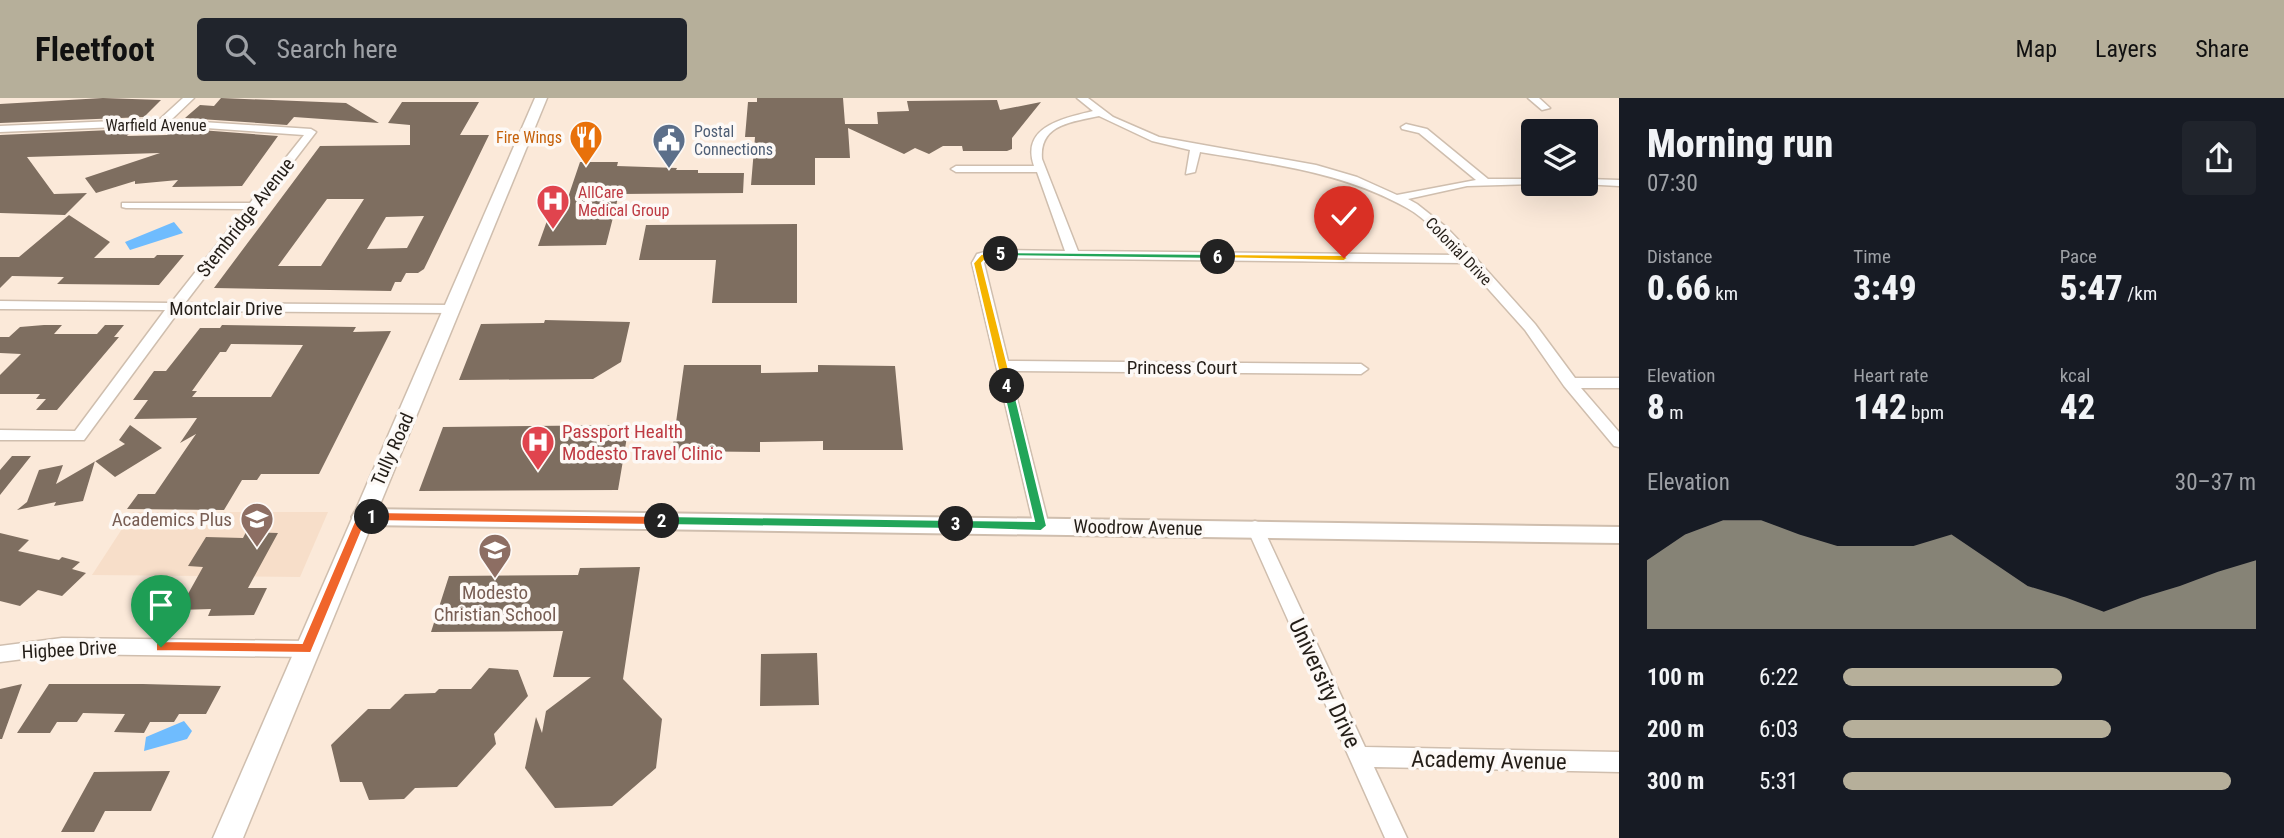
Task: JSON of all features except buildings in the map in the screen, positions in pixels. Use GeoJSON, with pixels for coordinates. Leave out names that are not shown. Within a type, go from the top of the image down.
{"type":"FeatureCollection","features":[{"type":"Feature","properties":{"kind":"main road","name":"Tully Road"},"geometry":{"type":"LineString","coordinates":[[228,838],[541,98]]}},
{"type":"Feature","properties":{"kind":"street"},"geometry":{"type":"LineString","coordinates":[[163,122],[189,98]]}},
{"type":"Feature","properties":{"kind":"street","name":"Colonial Drive"},"geometry":{"type":"LineString","coordinates":[[1082,98],[1100,113],[1147,135],[1196,148],[1316,168],[1353,179],[1398,198],[1430,219],[1470,260],[1547,348],[1569,383],[1619,442]]}},
{"type":"Feature","properties":{"kind":"street"},"geometry":{"type":"LineString","coordinates":[[1532,98],[1545,108]]}},
{"type":"Feature","properties":{"kind":"street"},"geometry":{"type":"LineString","coordinates":[[1073,255],[1035,152],[1041,135],[1065,121],[1100,113]]}},
{"type":"Feature","properties":{"kind":"street","name":"Warfield Avenue"},"geometry":{"type":"LineString","coordinates":[[0,129],[163,122],[311,132]]}},
{"type":"Feature","properties":{"kind":"street"},"geometry":{"type":"LineString","coordinates":[[1406,127],[1423,131],[1484,181]]}},
{"type":"Feature","properties":{"kind":"street","name":"Stembridge Avenue"},"geometry":{"type":"LineString","coordinates":[[0,435],[79,436],[174,308],[311,132]]}},
{"type":"Feature","properties":{"kind":"street"},"geometry":{"type":"LineString","coordinates":[[1190,172],[1196,148]]}},
{"type":"Feature","properties":{"kind":"street"},"geometry":{"type":"LineString","coordinates":[[956,169],[1040,169]]}},
{"type":"Feature","properties":{"kind":"street"},"geometry":{"type":"LineString","coordinates":[[1398,198],[1447,186],[1484,181],[1521,182]]}},
{"type":"Feature","properties":{"kind":"street"},"geometry":{"type":"LineString","coordinates":[[1598,183],[1619,183]]}},
{"type":"Feature","properties":{"kind":"street"},"geometry":{"type":"LineString","coordinates":[[126,205],[252,206]]}},
{"type":"Feature","properties":{"kind":"street"},"geometry":{"type":"LineString","coordinates":[[1041,526],[978,263],[981,257],[993,254],[1470,260]]}},
{"type":"Feature","properties":{"kind":"street","name":"Montclair Drive"},"geometry":{"type":"LineString","coordinates":[[0,306],[452,309]]}},
{"type":"Feature","properties":{"kind":"street","name":"Princess Court"},"geometry":{"type":"LineString","coordinates":[[1002,366],[1361,369]]}},
{"type":"Feature","properties":{"kind":"street"},"geometry":{"type":"LineString","coordinates":[[1569,383],[1619,383]]}},
{"type":"Feature","properties":{"kind":"street","name":"Woodrow Avenue"},"geometry":{"type":"LineString","coordinates":[[362,517],[1619,535]]}},
{"type":"Feature","properties":{"kind":"street","name":"University Drive"},"geometry":{"type":"LineString","coordinates":[[1255,528],[1396,838]]}},
{"type":"Feature","properties":{"kind":"street","name":"Higbee Drive"},"geometry":{"type":"LineString","coordinates":[[0,654],[62,646],[307,649]]}},
{"type":"Feature","properties":{"kind":"street","name":"Academy Avenue"},"geometry":{"type":"LineString","coordinates":[[1360,757],[1619,762]]}},
{"type":"Feature","properties":{"kind":"shaded area"},"geometry":{"type":"Polygon","coordinates":[[[133,512],[328,512],[300,577],[92,575],[133,512]]]}},
{"type":"Feature","properties":{"kind":"water"},"geometry":{"type":"Polygon","coordinates":[[[174,222],[183,233],[130,250],[125,242],[174,222]]]}},
{"type":"Feature","properties":{"kind":"water"},"geometry":{"type":"Polygon","coordinates":[[[184,721],[192,731],[187,739],[144,751],[146,737],[184,721]]]}},
{"type":"Feature","properties":{"kind":"place","name":"Fire Wings"},"geometry":{"type":"Point","coordinates":[586,167]}},
{"type":"Feature","properties":{"kind":"place","name":"Postal Connections"},"geometry":{"type":"Point","coordinates":[669,170]}},
{"type":"Feature","properties":{"kind":"place","name":"AllCare Medical Group"},"geometry":{"type":"Point","coordinates":[553,231]}},
{"type":"Feature","properties":{"kind":"place","name":"Passport Health Modesto Travel Clinic"},"geometry":{"type":"Point","coordinates":[538,472]}},
{"type":"Feature","properties":{"kind":"place","name":"Academics Plus"},"geometry":{"type":"Point","coordinates":[257,549]}},
{"type":"Feature","properties":{"kind":"place","name":"Modesto Christian School"},"geometry":{"type":"Point","coordinates":[495,580]}},
{"type":"Feature","properties":{"kind":"route"},"geometry":{"type":"LineString","coordinates":[[161,647],[307,649],[362,517],[1041,526],[978,259],[993,254],[1344,258]]}}]}
